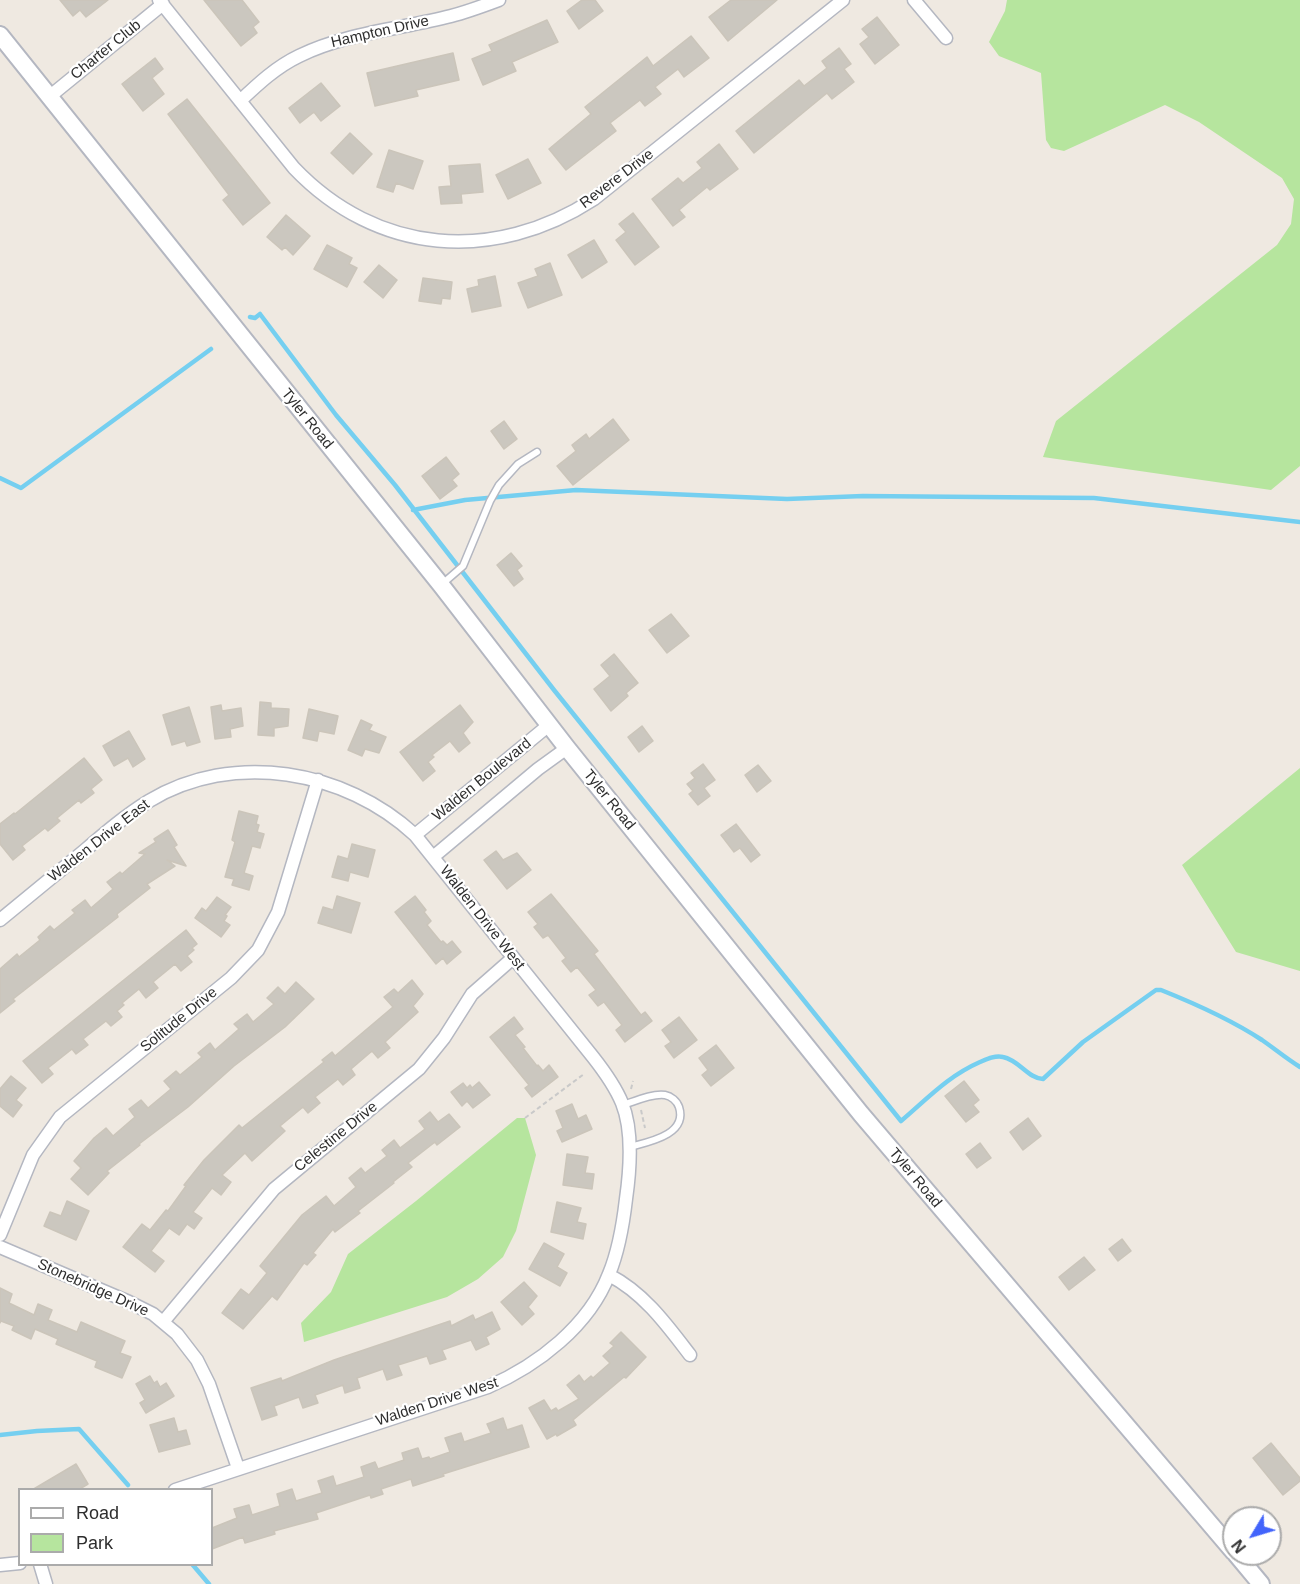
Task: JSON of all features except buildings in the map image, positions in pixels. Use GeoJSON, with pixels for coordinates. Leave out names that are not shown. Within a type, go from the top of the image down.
{"type":"FeatureCollection","features":[{"type":"Feature","properties":{"kind":"street","name":"Hampton Drive"},"geometry":{"type":"LineString","coordinates":[[240,101],[277,69],[318,47],[451,16],[499,0]]}},
{"type":"Feature","properties":{"kind":"street","name":"Revere Drive"},"geometry":{"type":"LineString","coordinates":[[161,2],[306,180],[334,203],[361,219],[394,232],[430,240],[454,242],[490,240],[533,230],[556,221],[594,199],[843,0]]}},
{"type":"Feature","properties":{"kind":"street"},"geometry":{"type":"LineString","coordinates":[[914,0],[946,39]]}},
{"type":"Feature","properties":{"kind":"street","name":"Charter Club"},"geometry":{"type":"LineString","coordinates":[[49,97],[161,2]]}},
{"type":"Feature","properties":{"kind":"street","name":"Tyler Road"},"geometry":{"type":"LineString","coordinates":[[0,35],[441,585],[567,748],[882,1139],[1222,1538]]}},
{"type":"Feature","properties":{"kind":"street","name":"Walden Boulevard"},"geometry":{"type":"LineString","coordinates":[[415,835],[549,725]]}},
{"type":"Feature","properties":{"kind":"street","name":"Walden Boulevard"},"geometry":{"type":"LineString","coordinates":[[433,857],[567,748]]}},
{"type":"Feature","properties":{"kind":"street","name":"Walden Drive East"},"geometry":{"type":"LineString","coordinates":[[0,920],[114,826],[150,800],[175,788],[214,777],[261,772],[318,780],[364,799],[394,818],[415,835],[433,857]]}},
{"type":"Feature","properties":{"kind":"street","name":"Solitude Drive"},"geometry":{"type":"LineString","coordinates":[[0,1235],[33,1155],[60,1118],[231,978],[258,950],[279,912],[318,780]]}},
{"type":"Feature","properties":{"kind":"street","name":"Walden Drive West"},"geometry":{"type":"LineString","coordinates":[[181,1488],[478,1390],[509,1377],[525,1368],[561,1340],[592,1305],[609,1275],[621,1237],[630,1166],[623,1105],[608,1076],[433,857]]}},
{"type":"Feature","properties":{"kind":"street","name":"Celestine Drive"},"geometry":{"type":"LineString","coordinates":[[163,1322],[274,1189],[419,1069],[444,1038],[472,994],[513,958]]}},
{"type":"Feature","properties":{"kind":"street","name":"Stonebridge Drive"},"geometry":{"type":"LineString","coordinates":[[0,1247],[129,1302],[153,1314],[177,1334],[197,1360],[209,1384],[238,1468]]}},
{"type":"Feature","properties":{"kind":"street"},"geometry":{"type":"LineString","coordinates":[[609,1275],[621,1281],[643,1299],[690,1355]]}},
{"type":"Feature","properties":{"kind":"street"},"geometry":{"type":"LineString","coordinates":[[0,1565],[18,1563]]}},
{"type":"Feature","properties":{"kind":"street"},"geometry":{"type":"LineString","coordinates":[[41,1566],[46,1584]]}},
{"type":"Feature","properties":{"kind":"street","name":"Tyler Road"},"geometry":{"type":"LineString","coordinates":[[1246,1566],[1262,1584]]}},
{"type":"Feature","properties":{"kind":"lane"},"geometry":{"type":"LineString","coordinates":[[441,585],[462,566],[489,501],[499,485],[518,464],[537,452]]}},
{"type":"Feature","properties":{"kind":"lane"},"geometry":{"type":"LineString","coordinates":[[623,1105],[664,1095],[672,1098],[678,1104],[680,1114],[676,1125],[668,1135],[629,1147]]}},
{"type":"Feature","properties":{"kind":"path"},"geometry":{"type":"LineString","coordinates":[[525,1118],[584,1074]]}},
{"type":"Feature","properties":{"kind":"path"},"geometry":{"type":"LineString","coordinates":[[631,1089],[633,1082]]}},
{"type":"Feature","properties":{"kind":"path"},"geometry":{"type":"LineString","coordinates":[[640,1107],[645,1128]]}},
{"type":"Feature","properties":{"kind":"green space"},"geometry":{"type":"Polygon","coordinates":[[[1007,0],[1300,0],[1300,466],[1271,490],[1043,457],[1056,421],[1277,245],[1291,224],[1294,199],[1282,178],[1199,122],[1165,105],[1064,151],[1051,148],[1046,140],[1041,73],[999,56],[989,42],[1005,11],[1007,0]]]}},
{"type":"Feature","properties":{"kind":"green space"},"geometry":{"type":"Polygon","coordinates":[[[1300,768],[1300,971],[1236,952],[1182,865],[1300,768]]]}},
{"type":"Feature","properties":{"kind":"green space"},"geometry":{"type":"Polygon","coordinates":[[[517,1118],[525,1118],[536,1155],[516,1231],[503,1257],[478,1279],[447,1297],[304,1342],[301,1323],[331,1292],[348,1254],[517,1118]]]}},
{"type":"Feature","properties":{"kind":"waterway"},"geometry":{"type":"LineString","coordinates":[[250,317],[255,318],[260,314],[336,415],[395,485],[554,690],[901,1121],[948,1081],[968,1068],[991,1058],[1009,1059],[1033,1076],[1043,1079],[1083,1042],[1156,990],[1200,1006],[1250,1032],[1300,1067]]}},
{"type":"Feature","properties":{"kind":"waterway"},"geometry":{"type":"LineString","coordinates":[[0,478],[21,488],[211,349]]}},
{"type":"Feature","properties":{"kind":"waterway"},"geometry":{"type":"LineString","coordinates":[[413,510],[465,500],[576,490],[787,499],[863,496],[1094,498],[1300,522]]}},
{"type":"Feature","properties":{"kind":"waterway"},"geometry":{"type":"LineString","coordinates":[[0,1435],[79,1429],[128,1485]]}},
{"type":"Feature","properties":{"kind":"waterway"},"geometry":{"type":"LineString","coordinates":[[194,1566],[209,1584]]}}]}
